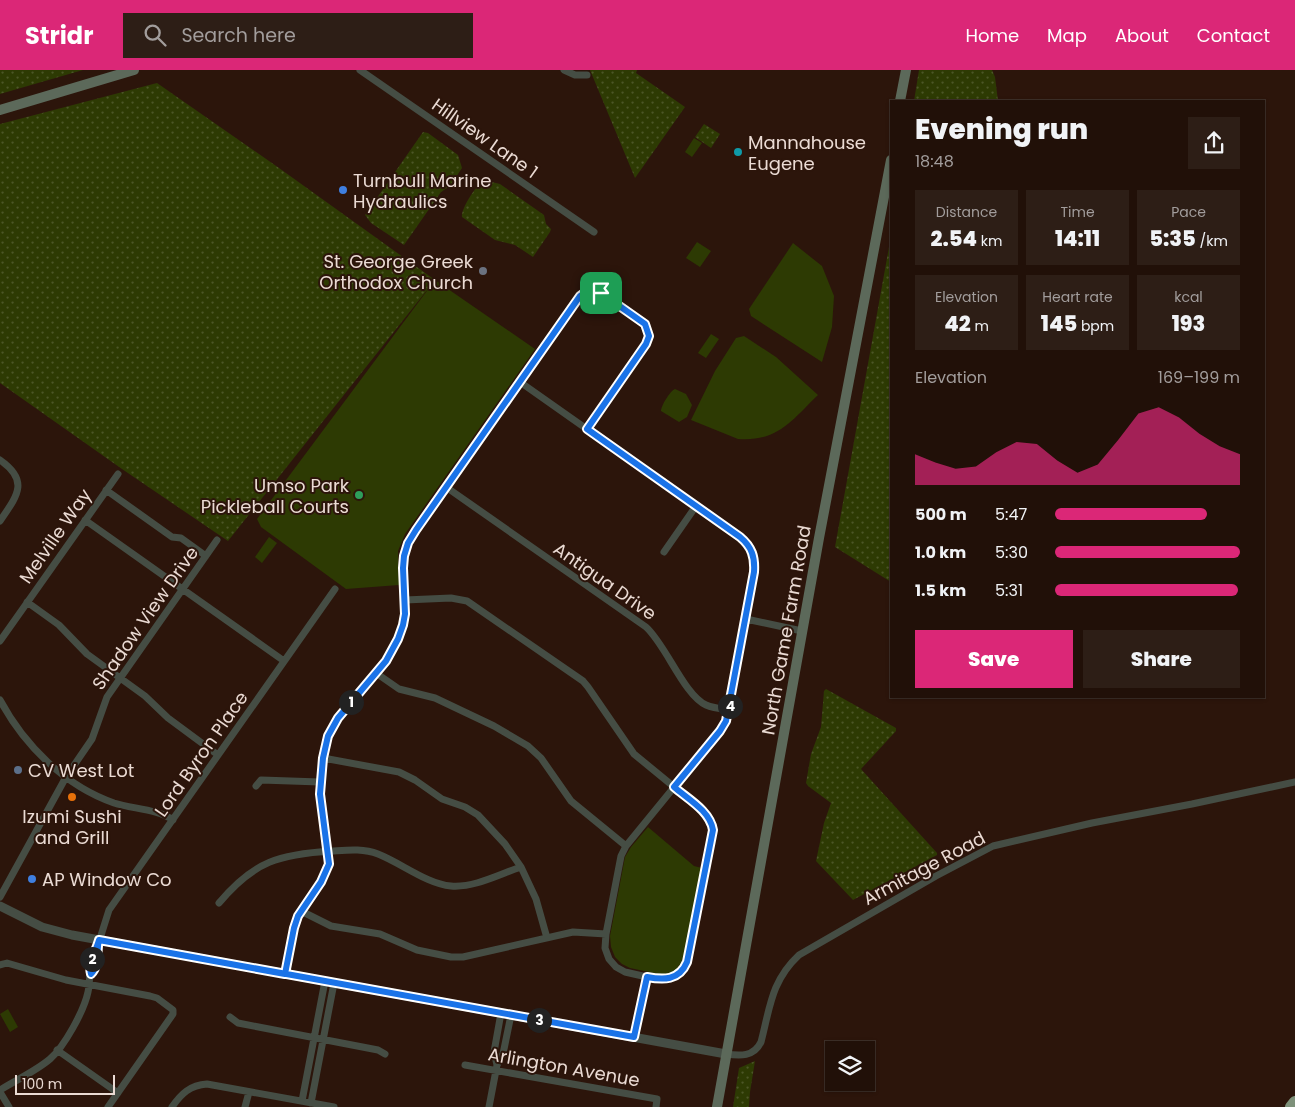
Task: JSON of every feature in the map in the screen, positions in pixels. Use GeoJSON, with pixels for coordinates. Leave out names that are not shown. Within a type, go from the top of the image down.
{"type":"FeatureCollection","features":[{"type":"Feature","properties":{"kind":"highway"},"geometry":{"type":"LineString","coordinates":[[1291,1107],[1295,1102]]}},
{"type":"Feature","properties":{"kind":"main road"},"geometry":{"type":"LineString","coordinates":[[0,110],[134,70]]}},
{"type":"Feature","properties":{"kind":"main road"},"geometry":{"type":"LineString","coordinates":[[900,100],[906,70]]}},
{"type":"Feature","properties":{"kind":"main road","name":"North Game Farm Road"},"geometry":{"type":"LineString","coordinates":[[717,1107],[847,386],[890,165]]}},
{"type":"Feature","properties":{"kind":"street","name":"Hillview Lane 1"},"geometry":{"type":"LineString","coordinates":[[360,70],[594,232]]}},
{"type":"Feature","properties":{"kind":"street"},"geometry":{"type":"LineString","coordinates":[[564,70],[575,75],[587,75]]}},
{"type":"Feature","properties":{"kind":"street"},"geometry":{"type":"LineString","coordinates":[[285,974],[294,928],[301,911],[319,887],[329,864],[322,817],[320,782],[328,736],[334,724],[376,673],[392,650],[403,625],[405,600],[403,568],[408,543],[580,296],[592,290],[601,293],[645,324],[649,336],[646,344],[587,429]]}},
{"type":"Feature","properties":{"kind":"street"},"geometry":{"type":"LineString","coordinates":[[405,600],[456,598],[467,601],[585,684],[634,754],[674,787],[704,813],[712,824],[713,830],[687,962],[679,976],[665,980],[625,972],[612,964],[604,948],[606,934],[621,856],[626,846],[674,787],[720,731],[726,721],[754,572],[752,552],[744,540],[520,382]]}},
{"type":"Feature","properties":{"kind":"street"},"geometry":{"type":"LineString","coordinates":[[0,460],[13,471],[18,478],[19,486],[15,499],[0,521]]}},
{"type":"Feature","properties":{"kind":"street","name":"Melville Way"},"geometry":{"type":"LineString","coordinates":[[0,641],[118,474]]}},
{"type":"Feature","properties":{"kind":"street","name":"Antigua Drive"},"geometry":{"type":"LineString","coordinates":[[446,487],[646,627],[656,637],[695,697],[706,705],[729,710]]}},
{"type":"Feature","properties":{"kind":"street"},"geometry":{"type":"LineString","coordinates":[[106,490],[172,537],[180,538],[206,556]]}},
{"type":"Feature","properties":{"kind":"street"},"geometry":{"type":"LineString","coordinates":[[664,552],[696,506]]}},
{"type":"Feature","properties":{"kind":"street"},"geometry":{"type":"LineString","coordinates":[[85,520],[284,661]]}},
{"type":"Feature","properties":{"kind":"street","name":"Shadow View Drive"},"geometry":{"type":"LineString","coordinates":[[0,897],[66,777],[92,740],[105,700],[217,540]]}},
{"type":"Feature","properties":{"kind":"street","name":"Lord Byron Place"},"geometry":{"type":"LineString","coordinates":[[0,1091],[48,1061],[79,1018],[89,985],[94,951],[107,915],[335,589]]}},
{"type":"Feature","properties":{"kind":"street"},"geometry":{"type":"LineString","coordinates":[[27,602],[59,625],[88,654],[144,696],[170,720],[218,754]]}},
{"type":"Feature","properties":{"kind":"street"},"geometry":{"type":"LineString","coordinates":[[746,619],[802,631]]}},
{"type":"Feature","properties":{"kind":"street"},"geometry":{"type":"LineString","coordinates":[[376,673],[399,689],[431,696],[490,724],[528,746],[541,758],[571,801],[626,846]]}},
{"type":"Feature","properties":{"kind":"street"},"geometry":{"type":"LineString","coordinates":[[0,700],[9,717],[27,741],[49,764],[66,777],[112,802],[165,815],[173,820]]}},
{"type":"Feature","properties":{"kind":"street"},"geometry":{"type":"LineString","coordinates":[[323,758],[387,768],[410,776],[442,799],[465,807],[478,815],[505,844],[521,867],[536,898],[546,938]]}},
{"type":"Feature","properties":{"kind":"street"},"geometry":{"type":"LineString","coordinates":[[256,786],[262,780],[320,782]]}},
{"type":"Feature","properties":{"kind":"street","name":"Armitage Road"},"geometry":{"type":"LineString","coordinates":[[726,1054],[744,1055],[758,1048],[773,990],[783,972],[799,955],[920,885],[993,846],[1092,822],[1192,804],[1295,782]]}},
{"type":"Feature","properties":{"kind":"street"},"geometry":{"type":"LineString","coordinates":[[219,903],[241,879],[264,864],[287,855],[359,850],[376,853],[434,881],[450,886],[474,883],[521,867]]}},
{"type":"Feature","properties":{"kind":"street"},"geometry":{"type":"LineString","coordinates":[[0,906],[42,927],[98,944],[285,974],[726,1054]]}},
{"type":"Feature","properties":{"kind":"street"},"geometry":{"type":"LineString","coordinates":[[301,911],[330,926],[380,934],[417,950],[455,958],[463,958],[578,932],[606,934]]}},
{"type":"Feature","properties":{"kind":"street"},"geometry":{"type":"LineString","coordinates":[[0,966],[7,963],[56,978],[154,997],[174,1011],[108,1107]]}},
{"type":"Feature","properties":{"kind":"street"},"geometry":{"type":"LineString","coordinates":[[634,1037],[647,977]]}},
{"type":"Feature","properties":{"kind":"street"},"geometry":{"type":"LineString","coordinates":[[302,1101],[314,1038],[330,982]]}},
{"type":"Feature","properties":{"kind":"street"},"geometry":{"type":"LineString","coordinates":[[311,1103],[323,1040],[330,982]]}},
{"type":"Feature","properties":{"kind":"street"},"geometry":{"type":"LineString","coordinates":[[497,1067],[494,1052],[501,1013]]}},
{"type":"Feature","properties":{"kind":"street"},"geometry":{"type":"LineString","coordinates":[[489,1107],[497,1067],[504,1054],[511,1015]]}},
{"type":"Feature","properties":{"kind":"street"},"geometry":{"type":"LineString","coordinates":[[230,1017],[238,1023],[378,1050],[385,1054]]}},
{"type":"Feature","properties":{"kind":"street"},"geometry":{"type":"LineString","coordinates":[[57,1050],[118,1093]]}},
{"type":"Feature","properties":{"kind":"street","name":"Arlington Avenue"},"geometry":{"type":"LineString","coordinates":[[465,1064],[497,1067],[657,1099],[656,1107]]}},
{"type":"Feature","properties":{"kind":"street"},"geometry":{"type":"LineString","coordinates":[[172,1107],[184,1092],[197,1085],[211,1085],[332,1107]]}},
{"type":"Feature","properties":{"kind":"street"},"geometry":{"type":"LineString","coordinates":[[0,1091],[9,1107]]}},
{"type":"Feature","properties":{"kind":"street"},"geometry":{"type":"LineString","coordinates":[[245,1107],[249,1092]]}},
{"type":"Feature","properties":{"kind":"green space"},"geometry":{"type":"Polygon","coordinates":[[[0,70],[83,70],[0,94],[0,70]]]}},
{"type":"Feature","properties":{"kind":"green space"},"geometry":{"type":"Polygon","coordinates":[[[590,70],[637,70],[636,73],[685,107],[635,178],[590,70]]]}},
{"type":"Feature","properties":{"kind":"green space"},"geometry":{"type":"Polygon","coordinates":[[[919,70],[992,70],[995,77],[998,100],[914,100],[919,70]]]}},
{"type":"Feature","properties":{"kind":"green space"},"geometry":{"type":"Polygon","coordinates":[[[157,83],[435,280],[228,541],[0,383],[0,124],[157,83]]]}},
{"type":"Feature","properties":{"kind":"green space"},"geometry":{"type":"Polygon","coordinates":[[[704,124],[720,134],[711,148],[695,137],[704,124]]]}},
{"type":"Feature","properties":{"kind":"green space"},"geometry":{"type":"Polygon","coordinates":[[[423,132],[428,133],[458,155],[462,168],[450,186],[441,192],[404,245],[371,223],[365,215],[423,132]]]}},
{"type":"Feature","properties":{"kind":"green space"},"geometry":{"type":"Polygon","coordinates":[[[694,138],[702,143],[692,157],[685,152],[694,138]]]}},
{"type":"Feature","properties":{"kind":"green space"},"geometry":{"type":"Polygon","coordinates":[[[488,181],[500,184],[544,215],[546,224],[551,229],[533,257],[515,245],[495,240],[462,217],[466,204],[475,190],[481,183],[488,181]]]}},
{"type":"Feature","properties":{"kind":"green space"},"geometry":{"type":"Polygon","coordinates":[[[697,242],[711,251],[700,267],[686,258],[697,242]]]}},
{"type":"Feature","properties":{"kind":"green space"},"geometry":{"type":"Polygon","coordinates":[[[890,242],[890,581],[835,547],[890,242]]]}},
{"type":"Feature","properties":{"kind":"green space"},"geometry":{"type":"Polygon","coordinates":[[[793,243],[822,266],[834,296],[832,327],[822,362],[751,316],[749,309],[793,243]]]}},
{"type":"Feature","properties":{"kind":"green space"},"geometry":{"type":"Polygon","coordinates":[[[435,280],[535,349],[405,534],[398,551],[399,585],[346,589],[261,527],[257,519],[435,280]]]}},
{"type":"Feature","properties":{"kind":"green space"},"geometry":{"type":"Polygon","coordinates":[[[711,334],[719,339],[706,358],[698,353],[711,334]]]}},
{"type":"Feature","properties":{"kind":"green space"},"geometry":{"type":"Polygon","coordinates":[[[744,336],[776,357],[818,395],[783,428],[764,437],[752,439],[738,439],[691,420],[715,371],[736,338],[744,336]]]}},
{"type":"Feature","properties":{"kind":"green space"},"geometry":{"type":"Polygon","coordinates":[[[675,389],[686,394],[692,405],[687,417],[679,422],[661,411],[666,399],[675,389]]]}},
{"type":"Feature","properties":{"kind":"green space"},"geometry":{"type":"Polygon","coordinates":[[[269,537],[277,543],[262,563],[255,557],[269,537]]]}},
{"type":"Feature","properties":{"kind":"green space"},"geometry":{"type":"Polygon","coordinates":[[[826,689],[896,728],[896,731],[861,769],[937,853],[937,855],[853,900],[816,861],[824,823],[831,803],[806,783],[811,754],[821,727],[824,691],[826,689]]]}},
{"type":"Feature","properties":{"kind":"green space"},"geometry":{"type":"Polygon","coordinates":[[[648,827],[694,866],[702,868],[684,959],[675,971],[663,975],[630,968],[622,964],[615,957],[611,947],[610,936],[625,857],[648,827]]]}},
{"type":"Feature","properties":{"kind":"green space"},"geometry":{"type":"Polygon","coordinates":[[[8,1009],[18,1027],[10,1032],[0,1014],[8,1009]]]}},
{"type":"Feature","properties":{"kind":"green space"},"geometry":{"type":"Polygon","coordinates":[[[755,1061],[749,1107],[733,1107],[739,1068],[755,1061]]]}},
{"type":"Feature","properties":{"kind":"place","name":"Mannahouse Eugene"},"geometry":{"type":"Point","coordinates":[738,152]}},
{"type":"Feature","properties":{"kind":"place","name":"Turnbull Marine Hydraulics"},"geometry":{"type":"Point","coordinates":[343,190]}},
{"type":"Feature","properties":{"kind":"place","name":"St. George Greek Orthodox Church"},"geometry":{"type":"Point","coordinates":[483,271]}},
{"type":"Feature","properties":{"kind":"place","name":"Umso Park Pickleball Courts"},"geometry":{"type":"Point","coordinates":[359,495]}},
{"type":"Feature","properties":{"kind":"place","name":"CV West Lot"},"geometry":{"type":"Point","coordinates":[18,770]}},
{"type":"Feature","properties":{"kind":"place","name":"Izumi Sushi and Grill"},"geometry":{"type":"Point","coordinates":[72,797]}},
{"type":"Feature","properties":{"kind":"place","name":"AP Window Co"},"geometry":{"type":"Point","coordinates":[32,879]}},
{"type":"Feature","properties":{"kind":"route"},"geometry":{"type":"LineString","coordinates":[[601,293],[592,290],[580,296],[408,543],[403,568],[405,614],[398,639],[386,661],[338,718],[328,736],[323,758],[320,794],[329,864],[319,887],[298,916],[294,928],[285,974],[99,940],[94,951],[90,970],[91,974],[94,971],[99,951],[97,948],[99,940],[634,1037],[647,977],[661,980],[669,979],[680,972],[687,962],[713,830],[707,816],[674,787],[726,721],[754,572],[754,557],[744,540],[587,429],[649,340],[649,331],[645,324],[601,293]]}}]}
